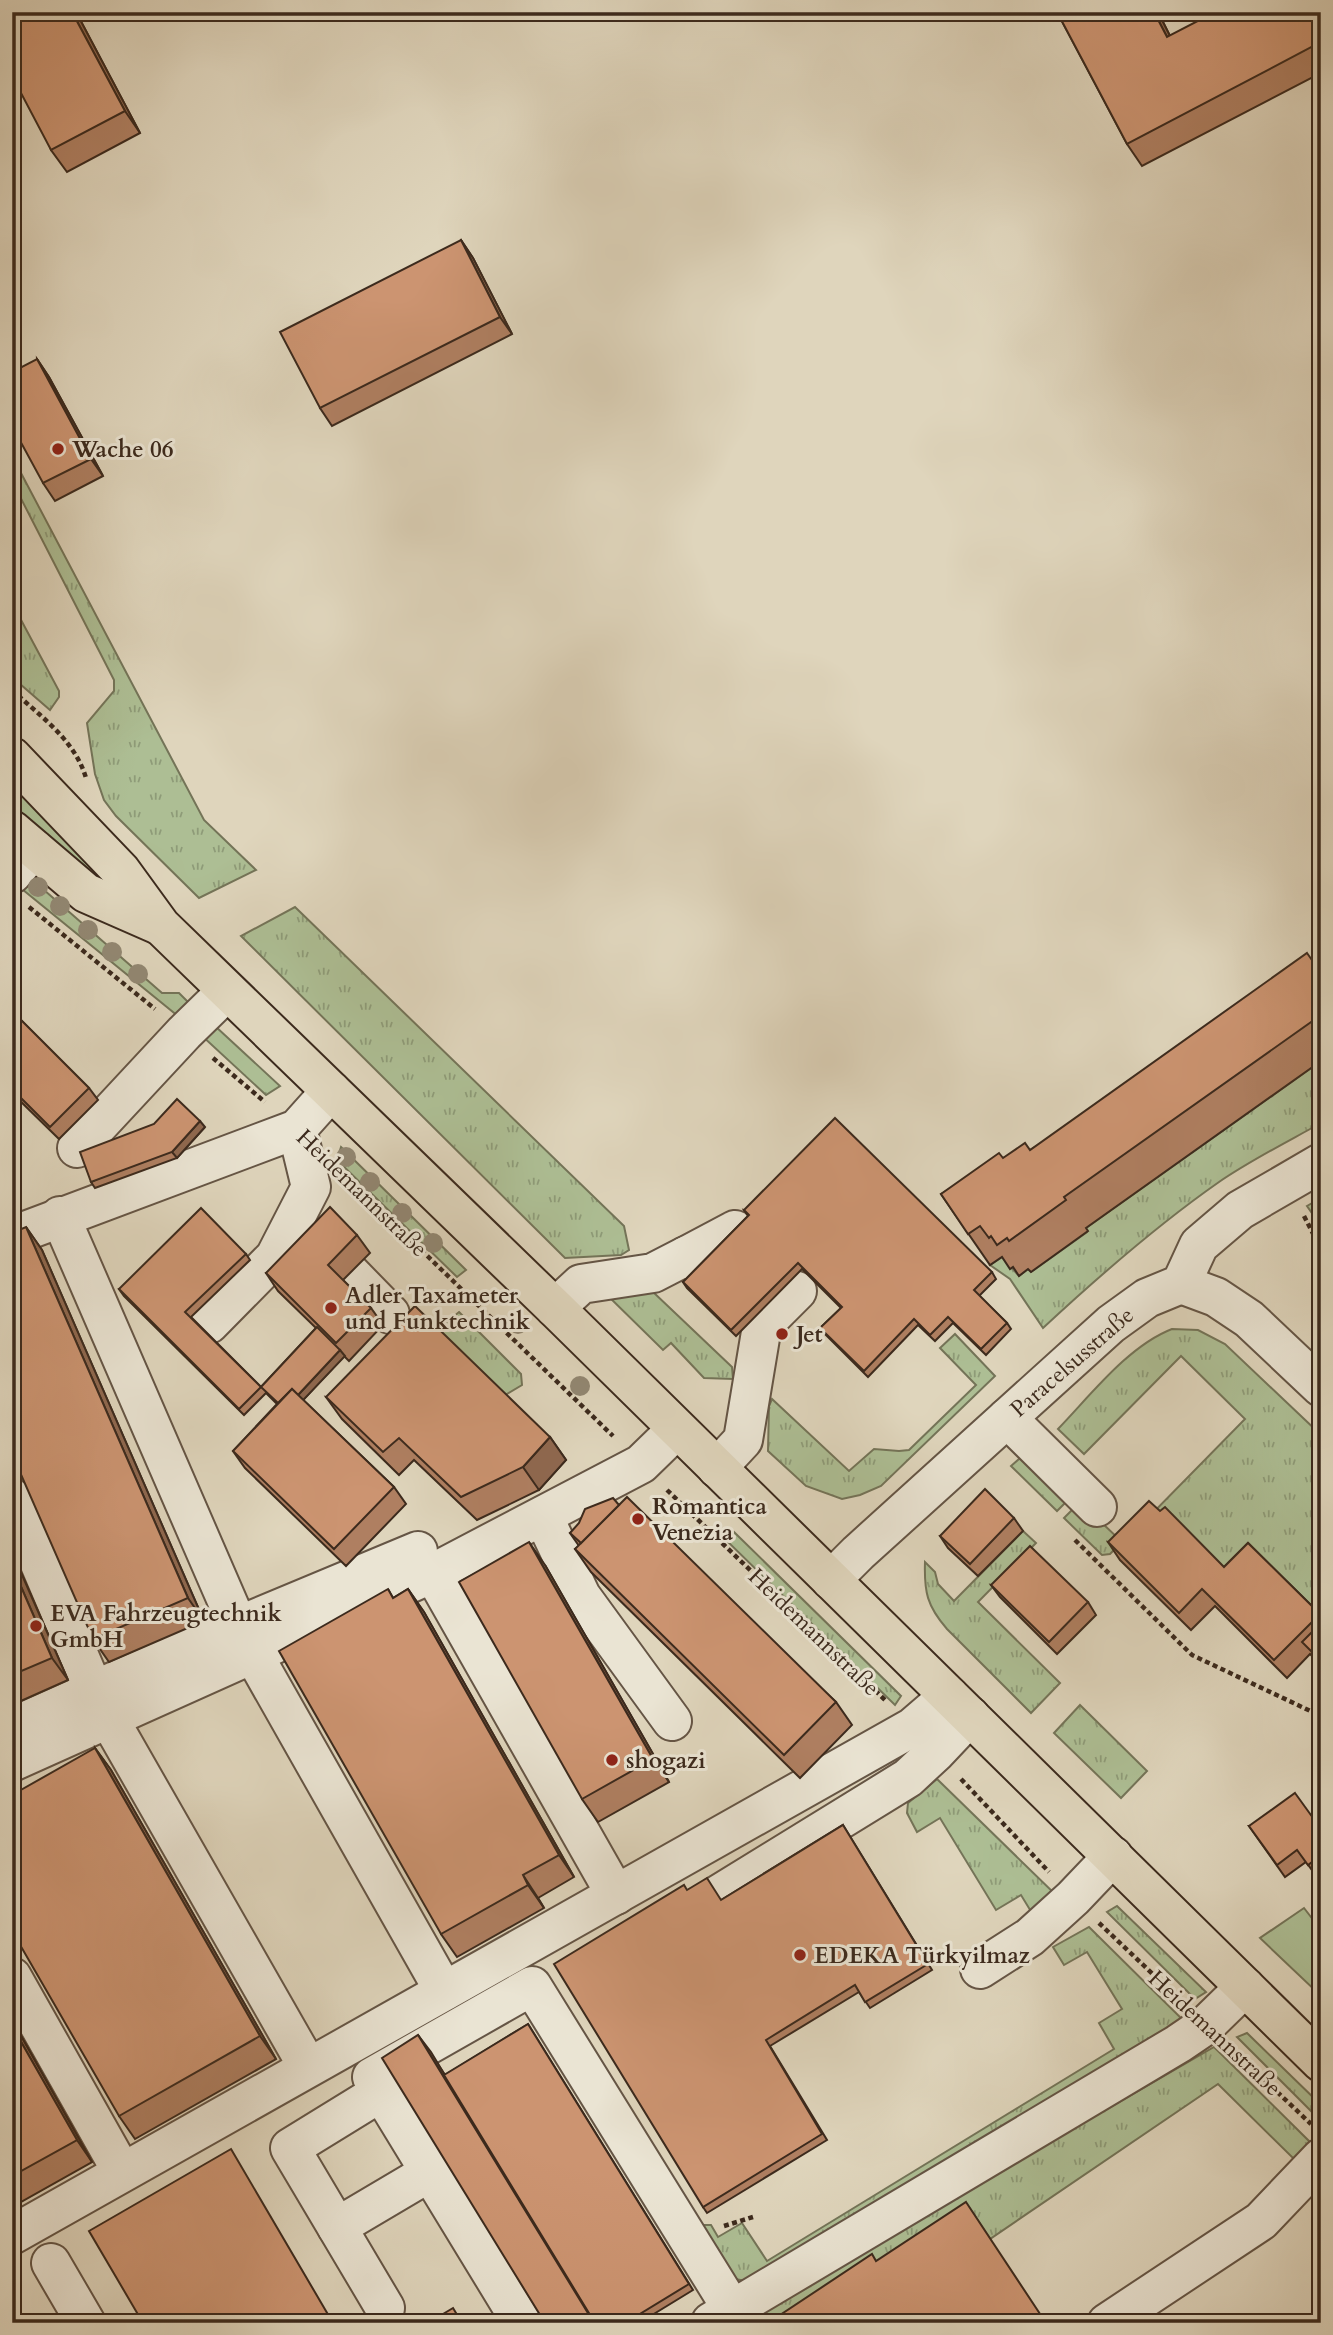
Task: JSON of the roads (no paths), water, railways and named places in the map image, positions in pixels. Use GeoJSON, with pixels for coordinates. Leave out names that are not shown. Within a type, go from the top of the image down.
{"type":"FeatureCollection","features":[{"type":"Feature","properties":{"kind":"main road"},"geometry":{"type":"LineString","coordinates":[[12,757],[121,871],[161,926],[555,1308],[1321,2062]]}},
{"type":"Feature","properties":{"kind":"main road"},"geometry":{"type":"LineString","coordinates":[[20,864],[161,926]]}},
{"type":"Feature","properties":{"kind":"street"},"geometry":{"type":"LineString","coordinates":[[77,1148],[227,991]]}},
{"type":"Feature","properties":{"kind":"street"},"geometry":{"type":"LineString","coordinates":[[12,1236],[297,1129],[331,1091]]}},
{"type":"Feature","properties":{"kind":"street"},"geometry":{"type":"LineString","coordinates":[[209,1324],[275,1257],[311,1188],[297,1129]]}},
{"type":"Feature","properties":{"kind":"street"},"geometry":{"type":"LineString","coordinates":[[1321,1163],[1240,1210],[1199,1245],[1181,1284],[1216,1297],[1249,1319],[1321,1387]]}},
{"type":"Feature","properties":{"kind":"street"},"geometry":{"type":"LineString","coordinates":[[60,1216],[245,1640],[444,1991]]}},
{"type":"Feature","properties":{"kind":"street"},"geometry":{"type":"LineString","coordinates":[[296,1217],[323,1245]]}},
{"type":"Feature","properties":{"kind":"street"},"geometry":{"type":"LineString","coordinates":[[555,1308],[581,1284],[653,1273],[710,1249]]}},
{"type":"Feature","properties":{"kind":"street"},"geometry":{"type":"LineString","coordinates":[[350,1273],[390,1314]]}},
{"type":"Feature","properties":{"kind":"street","name":"Paracelsusstraße"},"geometry":{"type":"LineString","coordinates":[[831,1580],[1111,1324],[1147,1298],[1181,1284]]}},
{"type":"Feature","properties":{"kind":"street"},"geometry":{"type":"LineString","coordinates":[[717,1468],[743,1440],[762,1326],[797,1291]]}},
{"type":"Feature","properties":{"kind":"street"},"geometry":{"type":"LineString","coordinates":[[1014,1412],[1095,1492]]}},
{"type":"Feature","properties":{"kind":"street"},"geometry":{"type":"LineString","coordinates":[[245,1640],[433,1573],[641,1464],[677,1429]]}},
{"type":"Feature","properties":{"kind":"street"},"geometry":{"type":"LineString","coordinates":[[12,1498],[102,1705],[308,2067]]}},
{"type":"Feature","properties":{"kind":"street"},"geometry":{"type":"LineString","coordinates":[[543,1516],[582,1596],[672,1721]]}},
{"type":"Feature","properties":{"kind":"street"},"geometry":{"type":"LineString","coordinates":[[12,1762],[102,1705],[245,1640],[443,1541],[499,1539]]}},
{"type":"Feature","properties":{"kind":"street"},"geometry":{"type":"LineString","coordinates":[[433,1573],[616,1895]]}},
{"type":"Feature","properties":{"kind":"street"},"geometry":{"type":"LineString","coordinates":[[12,1727],[102,1705]]}},
{"type":"Feature","properties":{"kind":"street"},"geometry":{"type":"LineString","coordinates":[[12,2235],[616,1895],[925,1740],[959,1706]]}},
{"type":"Feature","properties":{"kind":"street"},"geometry":{"type":"LineString","coordinates":[[718,1895],[908,1778],[925,1740]]}},
{"type":"Feature","properties":{"kind":"street"},"geometry":{"type":"LineString","coordinates":[[980,1969],[1030,1937],[1073,1898],[1112,1856]]}},
{"type":"Feature","properties":{"kind":"street"},"geometry":{"type":"LineString","coordinates":[[12,1977],[122,2172]]}},
{"type":"Feature","properties":{"kind":"street"},"geometry":{"type":"LineString","coordinates":[[522,2323],[372,2077],[532,1986],[720,2316],[1178,2044],[1206,2025],[1245,1987]]}},
{"type":"Feature","properties":{"kind":"street"},"geometry":{"type":"LineString","coordinates":[[381,2092],[290,2148],[385,2308]]}},
{"type":"Feature","properties":{"kind":"street"},"geometry":{"type":"LineString","coordinates":[[1107,2323],[1261,2221],[1321,2158]]}},
{"type":"Feature","properties":{"kind":"street"},"geometry":{"type":"LineString","coordinates":[[337,2227],[430,2172]]}},
{"type":"Feature","properties":{"kind":"street"},"geometry":{"type":"LineString","coordinates":[[51,2263],[86,2323]]}},
{"type":"Feature","properties":{"kind":"place","name":"Wache 06"},"geometry":{"type":"Point","coordinates":[58,449]}},
{"type":"Feature","properties":{"kind":"place","name":"Adler Taxameter und Funktechnik"},"geometry":{"type":"Point","coordinates":[331,1308]}},
{"type":"Feature","properties":{"kind":"place","name":"Jet"},"geometry":{"type":"Point","coordinates":[782,1334]}},
{"type":"Feature","properties":{"kind":"place","name":"Romantica Venezia"},"geometry":{"type":"Point","coordinates":[638,1519]}},
{"type":"Feature","properties":{"kind":"place","name":"EVA Fahrzeugtechnik GmbH"},"geometry":{"type":"Point","coordinates":[36,1626]}},
{"type":"Feature","properties":{"kind":"place","name":"shogazi"},"geometry":{"type":"Point","coordinates":[612,1760]}},
{"type":"Feature","properties":{"kind":"place","name":"EDEKA Türkyilmaz"},"geometry":{"type":"Point","coordinates":[800,1955]}}]}
